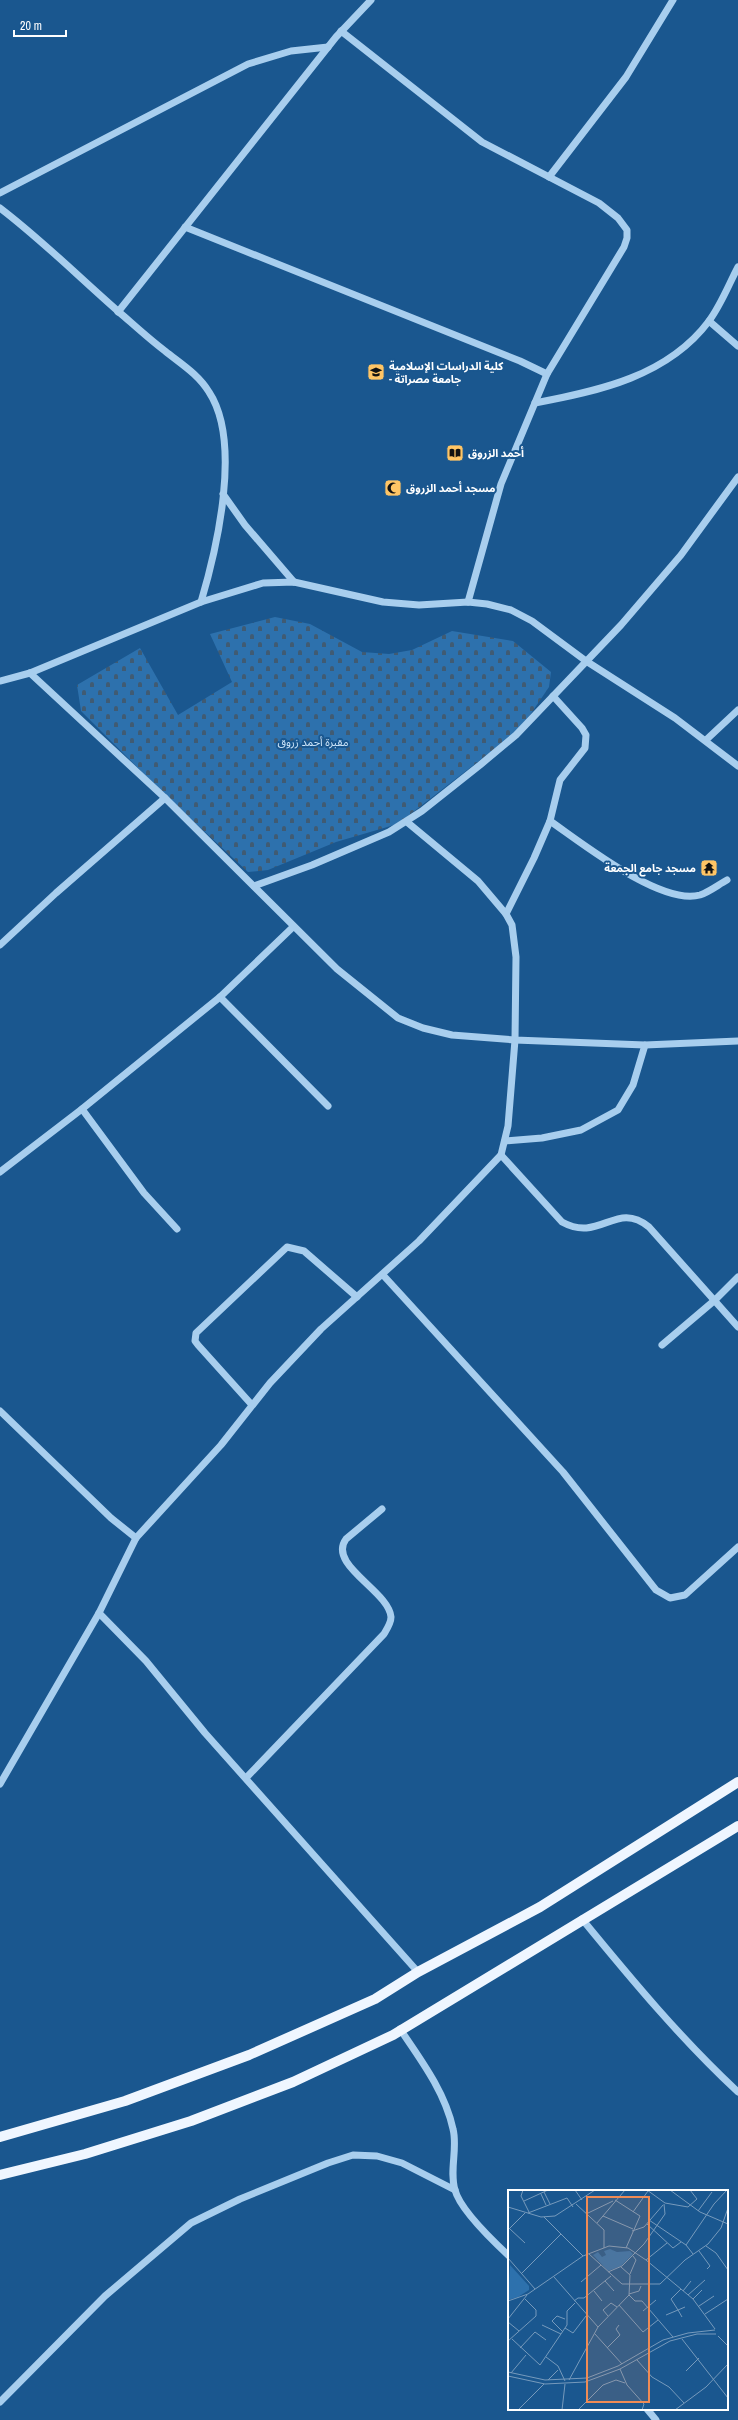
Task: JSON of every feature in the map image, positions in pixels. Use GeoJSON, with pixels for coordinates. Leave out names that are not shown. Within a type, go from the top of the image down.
{"type":"FeatureCollection","features":[{"type":"Feature","properties":{"kind":"main road"},"geometry":{"type":"LineString","coordinates":[[0,2137],[126,2102],[250,2054],[375,1999],[418,1972],[540,1907],[738,1782]]}},
{"type":"Feature","properties":{"kind":"main road"},"geometry":{"type":"LineString","coordinates":[[0,2175],[85,2154],[191,2121],[293,2082],[392,2035],[738,1826]]}},
{"type":"Feature","properties":{"kind":"street"},"geometry":{"type":"LineString","coordinates":[[118,312],[328,47],[341,31],[371,0]]}},
{"type":"Feature","properties":{"kind":"street"},"geometry":{"type":"LineString","coordinates":[[549,176],[626,77],[673,0]]}},
{"type":"Feature","properties":{"kind":"street"},"geometry":{"type":"LineString","coordinates":[[341,31],[482,142],[599,203],[623,223],[628,234],[624,247],[547,374],[501,484],[468,602]]}},
{"type":"Feature","properties":{"kind":"street"},"geometry":{"type":"LineString","coordinates":[[0,193],[248,64],[290,51],[328,47]]}},
{"type":"Feature","properties":{"kind":"street"},"geometry":{"type":"LineString","coordinates":[[0,208],[28,229],[118,312],[194,373],[210,392],[219,414],[224,434],[225,476],[211,569],[201,602]]}},
{"type":"Feature","properties":{"kind":"street"},"geometry":{"type":"LineString","coordinates":[[185,227],[513,358],[547,374]]}},
{"type":"Feature","properties":{"kind":"street"},"geometry":{"type":"LineString","coordinates":[[535,403],[613,385],[648,371],[678,353],[709,321],[738,267]]}},
{"type":"Feature","properties":{"kind":"street"},"geometry":{"type":"LineString","coordinates":[[709,321],[738,346]]}},
{"type":"Feature","properties":{"kind":"street"},"geometry":{"type":"LineString","coordinates":[[254,886],[312,865],[407,822],[516,735],[621,625],[681,555],[738,477]]}},
{"type":"Feature","properties":{"kind":"street"},"geometry":{"type":"LineString","coordinates":[[223,494],[255,537],[294,582]]}},
{"type":"Feature","properties":{"kind":"street"},"geometry":{"type":"LineString","coordinates":[[0,681],[30,673],[201,602],[263,583],[294,582],[383,602],[419,605],[468,602],[511,610],[532,621],[586,661],[706,740],[738,766]]}},
{"type":"Feature","properties":{"kind":"street"},"geometry":{"type":"LineString","coordinates":[[30,673],[165,798],[293,927],[338,969],[398,1018],[423,1028],[452,1035],[515,1040],[645,1045],[738,1041]]}},
{"type":"Feature","properties":{"kind":"street"},"geometry":{"type":"LineString","coordinates":[[506,914],[534,858],[550,821],[560,780],[583,751],[586,739],[582,728],[553,696]]}},
{"type":"Feature","properties":{"kind":"street"},"geometry":{"type":"LineString","coordinates":[[706,740],[738,710]]}},
{"type":"Feature","properties":{"kind":"street"},"geometry":{"type":"LineString","coordinates":[[0,945],[56,893],[165,798]]}},
{"type":"Feature","properties":{"kind":"street"},"geometry":{"type":"LineString","coordinates":[[550,821],[647,885],[671,894],[699,895],[727,880]]}},
{"type":"Feature","properties":{"kind":"street"},"geometry":{"type":"LineString","coordinates":[[0,1784],[99,1612],[136,1538],[221,1445],[252,1405],[321,1329],[383,1274],[501,1155],[506,1141],[515,1040],[515,937],[506,914],[478,881],[407,822]]}},
{"type":"Feature","properties":{"kind":"street"},"geometry":{"type":"LineString","coordinates":[[0,1172],[82,1110],[220,997],[293,927]]}},
{"type":"Feature","properties":{"kind":"street"},"geometry":{"type":"LineString","coordinates":[[220,997],[328,1106]]}},
{"type":"Feature","properties":{"kind":"street"},"geometry":{"type":"LineString","coordinates":[[506,1141],[542,1138],[580,1130],[618,1110],[633,1085],[645,1045]]}},
{"type":"Feature","properties":{"kind":"street"},"geometry":{"type":"LineString","coordinates":[[82,1110],[144,1193],[177,1229]]}},
{"type":"Feature","properties":{"kind":"street"},"geometry":{"type":"LineString","coordinates":[[501,1155],[562,1222],[571,1227],[586,1229],[628,1217],[638,1218],[649,1227],[738,1327]]}},
{"type":"Feature","properties":{"kind":"street"},"geometry":{"type":"LineString","coordinates":[[252,1405],[198,1345],[195,1341],[196,1333],[287,1248],[304,1251],[357,1297]]}},
{"type":"Feature","properties":{"kind":"street"},"geometry":{"type":"LineString","coordinates":[[383,1274],[563,1472],[656,1590],[670,1598],[685,1595],[738,1547]]}},
{"type":"Feature","properties":{"kind":"street"},"geometry":{"type":"LineString","coordinates":[[662,1345],[715,1300],[738,1277]]}},
{"type":"Feature","properties":{"kind":"street"},"geometry":{"type":"LineString","coordinates":[[0,1411],[111,1518],[136,1538]]}},
{"type":"Feature","properties":{"kind":"street"},"geometry":{"type":"LineString","coordinates":[[246,1778],[389,1627],[391,1618],[388,1605],[347,1564],[342,1554],[342,1545],[346,1539],[382,1509]]}},
{"type":"Feature","properties":{"kind":"street"},"geometry":{"type":"LineString","coordinates":[[99,1612],[146,1662],[246,1778],[418,1972]]}},
{"type":"Feature","properties":{"kind":"street"},"geometry":{"type":"LineString","coordinates":[[582,1919],[655,2008],[701,2058],[738,2092]]}},
{"type":"Feature","properties":{"kind":"street"},"geometry":{"type":"LineString","coordinates":[[400,2029],[428,2070],[442,2098],[454,2129],[455,2190]]}},
{"type":"Feature","properties":{"kind":"street"},"geometry":{"type":"LineString","coordinates":[[0,2402],[111,2291],[191,2223],[240,2199],[328,2163],[353,2155],[377,2156],[402,2162],[455,2190],[476,2224],[508,2255]]}},
{"type":"Feature","properties":{"kind":"street"},"geometry":{"type":"LineString","coordinates":[[648,2410],[656,2420]]}},
{"type":"Feature","properties":{"kind":"green space","name":"مقبرة أحمد زروق"},"geometry":{"type":"Polygon","coordinates":[[[275,617],[310,624],[362,652],[389,654],[412,650],[452,631],[513,641],[551,672],[549,687],[530,715],[511,736],[404,819],[394,825],[336,842],[268,870],[248,872],[160,790],[81,711],[77,685],[140,648],[178,715],[232,682],[210,634],[275,617]]]}},
{"type":"Feature","properties":{"kind":"place","name":"كلية الدراسات الإسلامية - جامعة مصراتة"},"geometry":{"type":"Point","coordinates":[376,372]}},
{"type":"Feature","properties":{"kind":"place","name":"أحمد الزروق"},"geometry":{"type":"Point","coordinates":[455,453]}},
{"type":"Feature","properties":{"kind":"place","name":"مسجد أحمد الزروق"},"geometry":{"type":"Point","coordinates":[393,488]}},
{"type":"Feature","properties":{"kind":"place","name":"مسجد جامع الجمعة"},"geometry":{"type":"Point","coordinates":[709,868]}}]}
